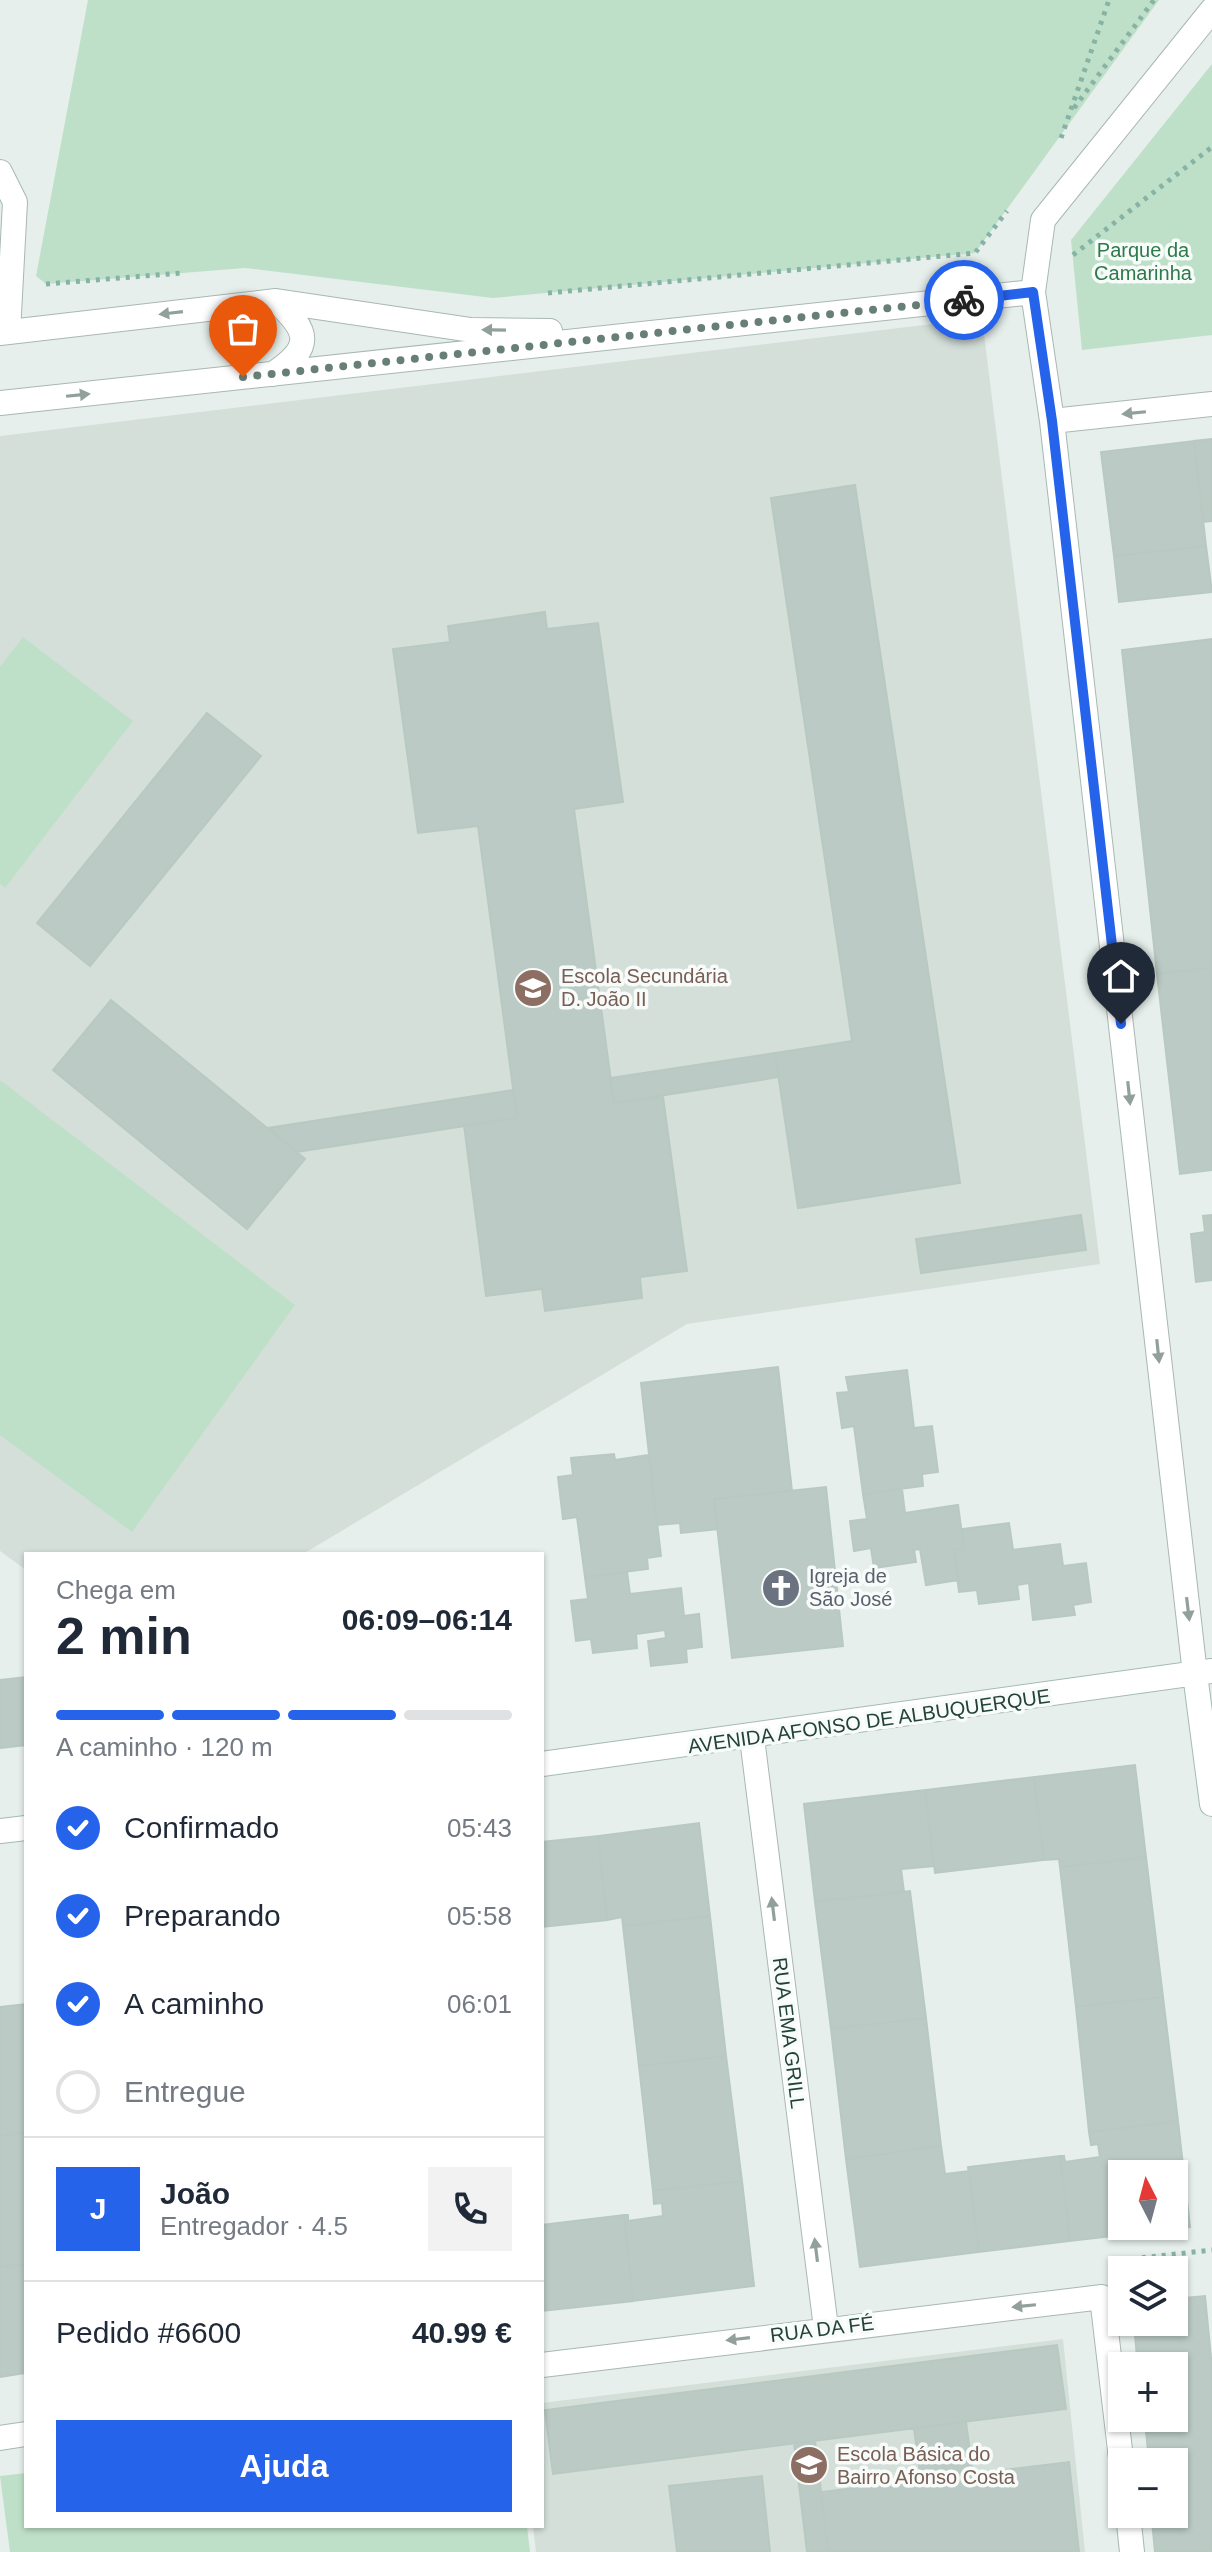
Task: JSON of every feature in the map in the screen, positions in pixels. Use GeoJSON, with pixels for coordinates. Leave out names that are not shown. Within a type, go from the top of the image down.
{"type":"FeatureCollection","features":[{"type":"Feature","properties":{"kind":"street"},"geometry":{"type":"LineString","coordinates":[[1212,10],[1043,220],[1033,292],[1052,421],[1204,1673],[1212,1804]]}},
{"type":"Feature","properties":{"kind":"street"},"geometry":{"type":"LineString","coordinates":[[0,172],[15,202],[4,332],[276,301],[471,330],[656,333]]}},
{"type":"Feature","properties":{"kind":"street"},"geometry":{"type":"LineString","coordinates":[[0,403],[1033,292]]}},
{"type":"Feature","properties":{"kind":"street"},"geometry":{"type":"LineString","coordinates":[[273,374],[292,361],[303,347],[304,335],[298,322],[276,301]]}},
{"type":"Feature","properties":{"kind":"street"},"geometry":{"type":"LineString","coordinates":[[1052,421],[1212,404]]}},
{"type":"Feature","properties":{"kind":"street","name":"AVENIDA AFONSO DE ALBUQUERQUE"},"geometry":{"type":"LineString","coordinates":[[544,1764],[752,1738],[1204,1673]]}},
{"type":"Feature","properties":{"kind":"street","name":"RUA EMA GRILL"},"geometry":{"type":"LineString","coordinates":[[752,1738],[826,2328]]}},
{"type":"Feature","properties":{"kind":"street"},"geometry":{"type":"LineString","coordinates":[[0,1831],[24,1828]]}},
{"type":"Feature","properties":{"kind":"street","name":"RUA DA FÉ"},"geometry":{"type":"LineString","coordinates":[[544,2365],[826,2328],[1102,2297],[1120,2448]]}},
{"type":"Feature","properties":{"kind":"street"},"geometry":{"type":"LineString","coordinates":[[0,2438],[24,2434]]}},
{"type":"Feature","properties":{"kind":"street"},"geometry":{"type":"LineString","coordinates":[[1129,2528],[1132,2552]]}},
{"type":"Feature","properties":{"kind":"path"},"geometry":{"type":"LineString","coordinates":[[1053,149],[1071,112],[1109,0]]}},
{"type":"Feature","properties":{"kind":"path"},"geometry":{"type":"LineString","coordinates":[[1071,112],[1154,0]]}},
{"type":"Feature","properties":{"kind":"path"},"geometry":{"type":"LineString","coordinates":[[1072,255],[1212,147]]}},
{"type":"Feature","properties":{"kind":"path"},"geometry":{"type":"LineString","coordinates":[[540,294],[975,253],[1010,207]]}},
{"type":"Feature","properties":{"kind":"path"},"geometry":{"type":"LineString","coordinates":[[46,284],[183,273]]}},
{"type":"Feature","properties":{"kind":"path"},"geometry":{"type":"LineString","coordinates":[[1158,2256],[1212,2250]]}},
{"type":"Feature","properties":{"kind":"shaded area","name":"Escola Secundária D. João II"},"geometry":{"type":"Polygon","coordinates":[[[982,318],[1100,1264],[687,1324],[306,1552],[24,1552],[24,1569],[0,1551],[0,436],[982,318]]]}},
{"type":"Feature","properties":{"kind":"shaded area","name":"Escola Básica do Bairro Afonso Costa"},"geometry":{"type":"Polygon","coordinates":[[[1063,2339],[1085,2552],[536,2552],[533,2528],[544,2528],[544,2403],[1063,2339]]]}},
{"type":"Feature","properties":{"kind":"green space"},"geometry":{"type":"Polygon","coordinates":[[[88,0],[1159,0],[975,253],[493,298],[245,268],[46,284],[36,276],[88,0]]]}},
{"type":"Feature","properties":{"kind":"green space","name":"Parque da Camarinha"},"geometry":{"type":"Polygon","coordinates":[[[1212,64],[1212,335],[1082,350],[1071,240],[1212,64]]]}},
{"type":"Feature","properties":{"kind":"green space"},"geometry":{"type":"Polygon","coordinates":[[[23,637],[133,721],[5,888],[0,884],[0,667],[23,637]]]}},
{"type":"Feature","properties":{"kind":"green space"},"geometry":{"type":"Polygon","coordinates":[[[0,1080],[295,1305],[132,1532],[0,1435],[0,1080]]]}},
{"type":"Feature","properties":{"kind":"green space"},"geometry":{"type":"Polygon","coordinates":[[[24,2473],[24,2528],[527,2528],[530,2552],[10,2552],[0,2476],[24,2473]]]}},
{"type":"Feature","properties":{"kind":"building"},"geometry":{"type":"Polygon","coordinates":[[[1212,439],[1212,521],[1203,522],[1194,441],[1212,439]]]}},
{"type":"Feature","properties":{"kind":"building"},"geometry":{"type":"Polygon","coordinates":[[[1194,441],[1206,546],[1114,556],[1101,452],[1194,441]]]}},
{"type":"Feature","properties":{"kind":"building"},"geometry":{"type":"Polygon","coordinates":[[[855,485],[960,1183],[798,1208],[775,1053],[852,1041],[771,498],[855,485]]]}},
{"type":"Feature","properties":{"kind":"building"},"geometry":{"type":"Polygon","coordinates":[[[1206,546],[1212,592],[1119,602],[1114,556],[1206,546]]]}},
{"type":"Feature","properties":{"kind":"building"},"geometry":{"type":"Polygon","coordinates":[[[545,612],[547,629],[598,623],[623,802],[574,809],[614,1103],[663,1097],[687,1271],[640,1277],[642,1298],[545,1311],[542,1289],[486,1296],[464,1125],[517,1118],[478,826],[418,833],[393,649],[450,642],[448,626],[545,612]]]}},
{"type":"Feature","properties":{"kind":"building"},"geometry":{"type":"Polygon","coordinates":[[[1212,639],[1212,968],[1157,974],[1122,650],[1212,639]]]}},
{"type":"Feature","properties":{"kind":"building"},"geometry":{"type":"Polygon","coordinates":[[[207,713],[261,756],[90,966],[37,923],[207,713]]]}},
{"type":"Feature","properties":{"kind":"building"},"geometry":{"type":"Polygon","coordinates":[[[1212,968],[1212,1170],[1180,1174],[1157,974],[1212,968]]]}},
{"type":"Feature","properties":{"kind":"building"},"geometry":{"type":"Polygon","coordinates":[[[111,1000],[305,1159],[247,1229],[53,1070],[111,1000]]]}},
{"type":"Feature","properties":{"kind":"building"},"geometry":{"type":"Polygon","coordinates":[[[775,1053],[779,1077],[614,1103],[610,1078],[775,1053]]]}},
{"type":"Feature","properties":{"kind":"building"},"geometry":{"type":"Polygon","coordinates":[[[513,1090],[517,1118],[297,1152],[268,1128],[513,1090]]]}},
{"type":"Feature","properties":{"kind":"building"},"geometry":{"type":"Polygon","coordinates":[[[1081,1215],[1086,1250],[921,1273],[916,1239],[1081,1215]]]}},
{"type":"Feature","properties":{"kind":"building"},"geometry":{"type":"Polygon","coordinates":[[[1212,1215],[1212,1280],[1196,1282],[1191,1234],[1205,1232],[1203,1216],[1212,1215]]]}},
{"type":"Feature","properties":{"kind":"building"},"geometry":{"type":"Polygon","coordinates":[[[778,1367],[792,1491],[714,1499],[718,1529],[681,1533],[680,1523],[657,1525],[641,1383],[778,1367]]]}},
{"type":"Feature","properties":{"kind":"building"},"geometry":{"type":"Polygon","coordinates":[[[907,1370],[914,1428],[932,1426],[938,1472],[922,1474],[923,1486],[863,1494],[854,1426],[842,1428],[837,1393],[849,1392],[846,1377],[907,1370]]]}},
{"type":"Feature","properties":{"kind":"building"},"geometry":{"type":"Polygon","coordinates":[[[614,1454],[615,1460],[649,1455],[661,1556],[647,1558],[648,1569],[585,1577],[577,1517],[563,1519],[558,1477],[573,1475],[571,1458],[614,1454]]]}},
{"type":"Feature","properties":{"kind":"building","name":"Igreja de São José"},"geometry":{"type":"Polygon","coordinates":[[[826,1487],[843,1646],[732,1658],[714,1499],[826,1487]]]}},
{"type":"Feature","properties":{"kind":"building"},"geometry":{"type":"Polygon","coordinates":[[[902,1489],[905,1513],[958,1505],[964,1549],[954,1550],[959,1580],[926,1585],[920,1549],[914,1550],[916,1562],[874,1568],[871,1548],[854,1551],[850,1521],[867,1519],[863,1494],[902,1489]]]}},
{"type":"Feature","properties":{"kind":"building"},"geometry":{"type":"Polygon","coordinates":[[[1009,1523],[1013,1550],[1060,1544],[1063,1566],[1086,1563],[1091,1602],[1073,1605],[1075,1615],[1033,1620],[1029,1583],[1017,1585],[1019,1599],[979,1604],[977,1590],[959,1592],[954,1550],[964,1549],[962,1529],[1009,1523]]]}},
{"type":"Feature","properties":{"kind":"building"},"geometry":{"type":"Polygon","coordinates":[[[627,1572],[630,1594],[681,1588],[684,1616],[699,1614],[702,1647],[686,1649],[687,1662],[651,1666],[648,1641],[666,1638],[665,1630],[636,1634],[637,1648],[593,1653],[591,1639],[576,1641],[571,1601],[588,1599],[585,1577],[627,1572]]]}},
{"type":"Feature","properties":{"kind":"building"},"geometry":{"type":"Polygon","coordinates":[[[24,1677],[24,1745],[0,1748],[0,1680],[24,1677]]]}},
{"type":"Feature","properties":{"kind":"building"},"geometry":{"type":"Polygon","coordinates":[[[1135,1765],[1146,1857],[1060,1867],[1059,1859],[1044,1860],[1034,1777],[1135,1765]]]}},
{"type":"Feature","properties":{"kind":"building"},"geometry":{"type":"Polygon","coordinates":[[[1034,1777],[1044,1860],[935,1873],[925,1790],[1034,1777]]]}},
{"type":"Feature","properties":{"kind":"building"},"geometry":{"type":"Polygon","coordinates":[[[925,1790],[934,1866],[901,1869],[904,1892],[815,1902],[804,1804],[925,1790]]]}},
{"type":"Feature","properties":{"kind":"building"},"geometry":{"type":"Polygon","coordinates":[[[699,1823],[710,1916],[623,1926],[622,1917],[607,1920],[598,1836],[699,1823]]]}},
{"type":"Feature","properties":{"kind":"building"},"geometry":{"type":"Polygon","coordinates":[[[598,1836],[607,1920],[544,1927],[544,1842],[598,1836]]]}},
{"type":"Feature","properties":{"kind":"building"},"geometry":{"type":"Polygon","coordinates":[[[1146,1857],[1163,1997],[1076,2007],[1060,1867],[1146,1857]]]}},
{"type":"Feature","properties":{"kind":"building"},"geometry":{"type":"Polygon","coordinates":[[[910,1891],[926,2018],[831,2029],[815,1902],[910,1891]]]}},
{"type":"Feature","properties":{"kind":"building"},"geometry":{"type":"Polygon","coordinates":[[[710,1916],[726,2056],[639,2066],[623,1926],[710,1916]]]}},
{"type":"Feature","properties":{"kind":"building"},"geometry":{"type":"Polygon","coordinates":[[[1163,1997],[1178,2121],[1089,2132],[1076,2007],[1163,1997]]]}},
{"type":"Feature","properties":{"kind":"building"},"geometry":{"type":"Polygon","coordinates":[[[24,2004],[24,2132],[0,2136],[0,2007],[24,2004]]]}},
{"type":"Feature","properties":{"kind":"building"},"geometry":{"type":"Polygon","coordinates":[[[926,2018],[941,2146],[846,2159],[831,2029],[926,2018]]]}},
{"type":"Feature","properties":{"kind":"building"},"geometry":{"type":"Polygon","coordinates":[[[726,2056],[742,2181],[653,2191],[639,2066],[726,2056]]]}},
{"type":"Feature","properties":{"kind":"building"},"geometry":{"type":"Polygon","coordinates":[[[1178,2121],[1182,2160],[1108,2160],[1108,2237],[1070,2241],[1060,2156],[1064,2156],[1065,2162],[1100,2157],[1098,2144],[1091,2145],[1089,2132],[1178,2121]]]}},
{"type":"Feature","properties":{"kind":"building"},"geometry":{"type":"Polygon","coordinates":[[[24,2132],[24,2264],[0,2267],[0,2136],[24,2132]]]}},
{"type":"Feature","properties":{"kind":"building"},"geometry":{"type":"Polygon","coordinates":[[[941,2146],[945,2174],[969,2171],[979,2252],[860,2267],[846,2159],[941,2146]]]}},
{"type":"Feature","properties":{"kind":"building"},"geometry":{"type":"Polygon","coordinates":[[[1060,2156],[1070,2241],[979,2252],[968,2167],[1060,2156]]]}},
{"type":"Feature","properties":{"kind":"building"},"geometry":{"type":"Polygon","coordinates":[[[742,2181],[754,2286],[633,2301],[624,2215],[628,2215],[628,2221],[663,2216],[662,2203],[654,2204],[653,2191],[742,2181]]]}},
{"type":"Feature","properties":{"kind":"building"},"geometry":{"type":"Polygon","coordinates":[[[624,2215],[633,2301],[544,2311],[544,2225],[624,2215]]]}},
{"type":"Feature","properties":{"kind":"building"},"geometry":{"type":"Polygon","coordinates":[[[24,2264],[24,2373],[0,2377],[0,2267],[24,2264]]]}},
{"type":"Feature","properties":{"kind":"building"},"geometry":{"type":"Polygon","coordinates":[[[1205,2296],[1212,2368],[1212,2552],[1155,2552],[1153,2528],[1188,2528],[1188,2448],[1148,2448],[1146,2432],[1188,2432],[1188,2352],[1136,2352],[1135,2336],[1188,2336],[1188,2298],[1205,2296]]]}},
{"type":"Feature","properties":{"kind":"building"},"geometry":{"type":"Polygon","coordinates":[[[1057,2345],[1066,2409],[553,2474],[545,2410],[1057,2345]]]}},
{"type":"Feature","properties":{"kind":"building"},"geometry":{"type":"Polygon","coordinates":[[[966,2422],[973,2474],[921,2479],[914,2429],[966,2422]]]}},
{"type":"Feature","properties":{"kind":"building"},"geometry":{"type":"Polygon","coordinates":[[[815,2441],[828,2552],[807,2552],[794,2443],[815,2441]]]}},
{"type":"Feature","properties":{"kind":"building"},"geometry":{"type":"Polygon","coordinates":[[[1069,2462],[1079,2552],[828,2552],[821,2492],[1069,2462]]]}},
{"type":"Feature","properties":{"kind":"building"},"geometry":{"type":"Polygon","coordinates":[[[762,2476],[770,2552],[677,2552],[669,2486],[762,2476]]]}},
{"type":"Feature","properties":{"kind":"way so far"},"geometry":{"type":"LineString","coordinates":[[243,377],[964,300]]}},
{"type":"Feature","properties":{"kind":"place","name":"Escola Secundária D. João II"},"geometry":{"type":"Point","coordinates":[533,988]}},
{"type":"Feature","properties":{"kind":"place","name":"Igreja de São José"},"geometry":{"type":"Point","coordinates":[781,1588]}},
{"type":"Feature","properties":{"kind":"place","name":"Escola Básica do Bairro Afonso Costa"},"geometry":{"type":"Point","coordinates":[809,2465]}},
{"type":"Feature","properties":{"kind":"route"},"geometry":{"type":"LineString","coordinates":[[964,300],[1033,292],[1052,421],[1121,1024]]}}]}
